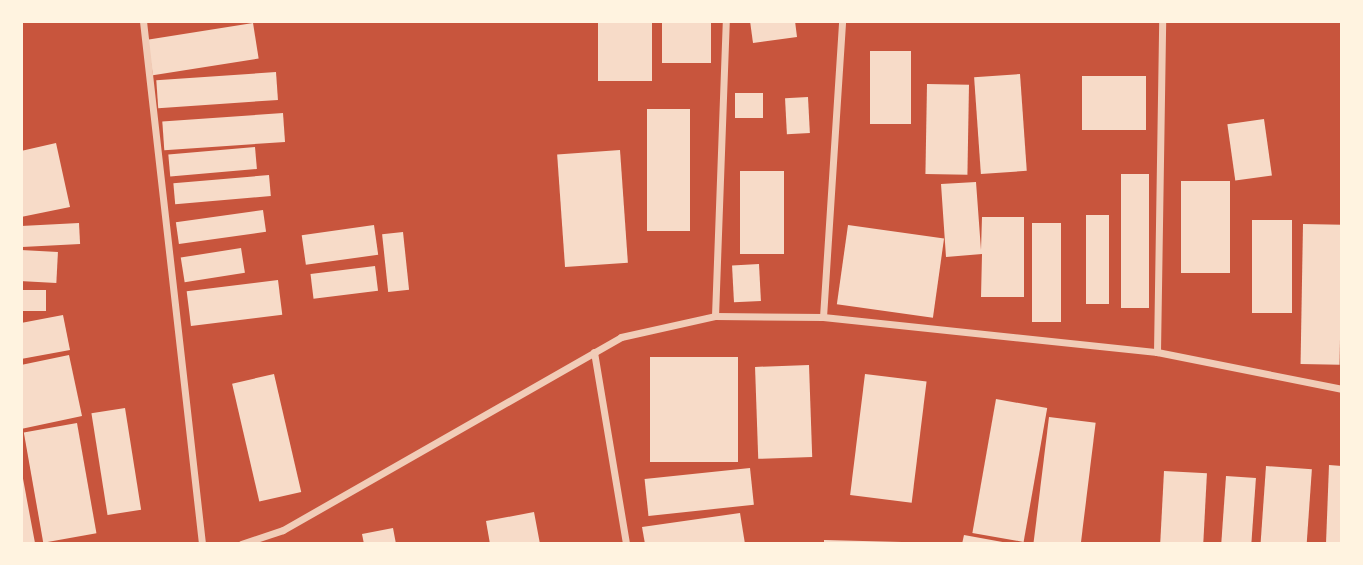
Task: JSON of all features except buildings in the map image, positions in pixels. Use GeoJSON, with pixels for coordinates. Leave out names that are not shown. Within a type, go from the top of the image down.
{"type":"FeatureCollection","features":[{"type":"Feature","properties":{"kind":"street"},"geometry":{"type":"LineString","coordinates":[[143,21],[202,544]]}},
{"type":"Feature","properties":{"kind":"street"},"geometry":{"type":"LineString","coordinates":[[715,316],[726,21]]}},
{"type":"Feature","properties":{"kind":"street"},"geometry":{"type":"LineString","coordinates":[[823,317],[842,21]]}},
{"type":"Feature","properties":{"kind":"street"},"geometry":{"type":"LineString","coordinates":[[1157,352],[1162,21]]}},
{"type":"Feature","properties":{"kind":"street"},"geometry":{"type":"LineString","coordinates":[[241,544],[283,530],[621,337],[715,316],[823,317],[1157,352],[1342,389]]}},
{"type":"Feature","properties":{"kind":"street"},"geometry":{"type":"LineString","coordinates":[[594,352],[626,544]]}}]}
